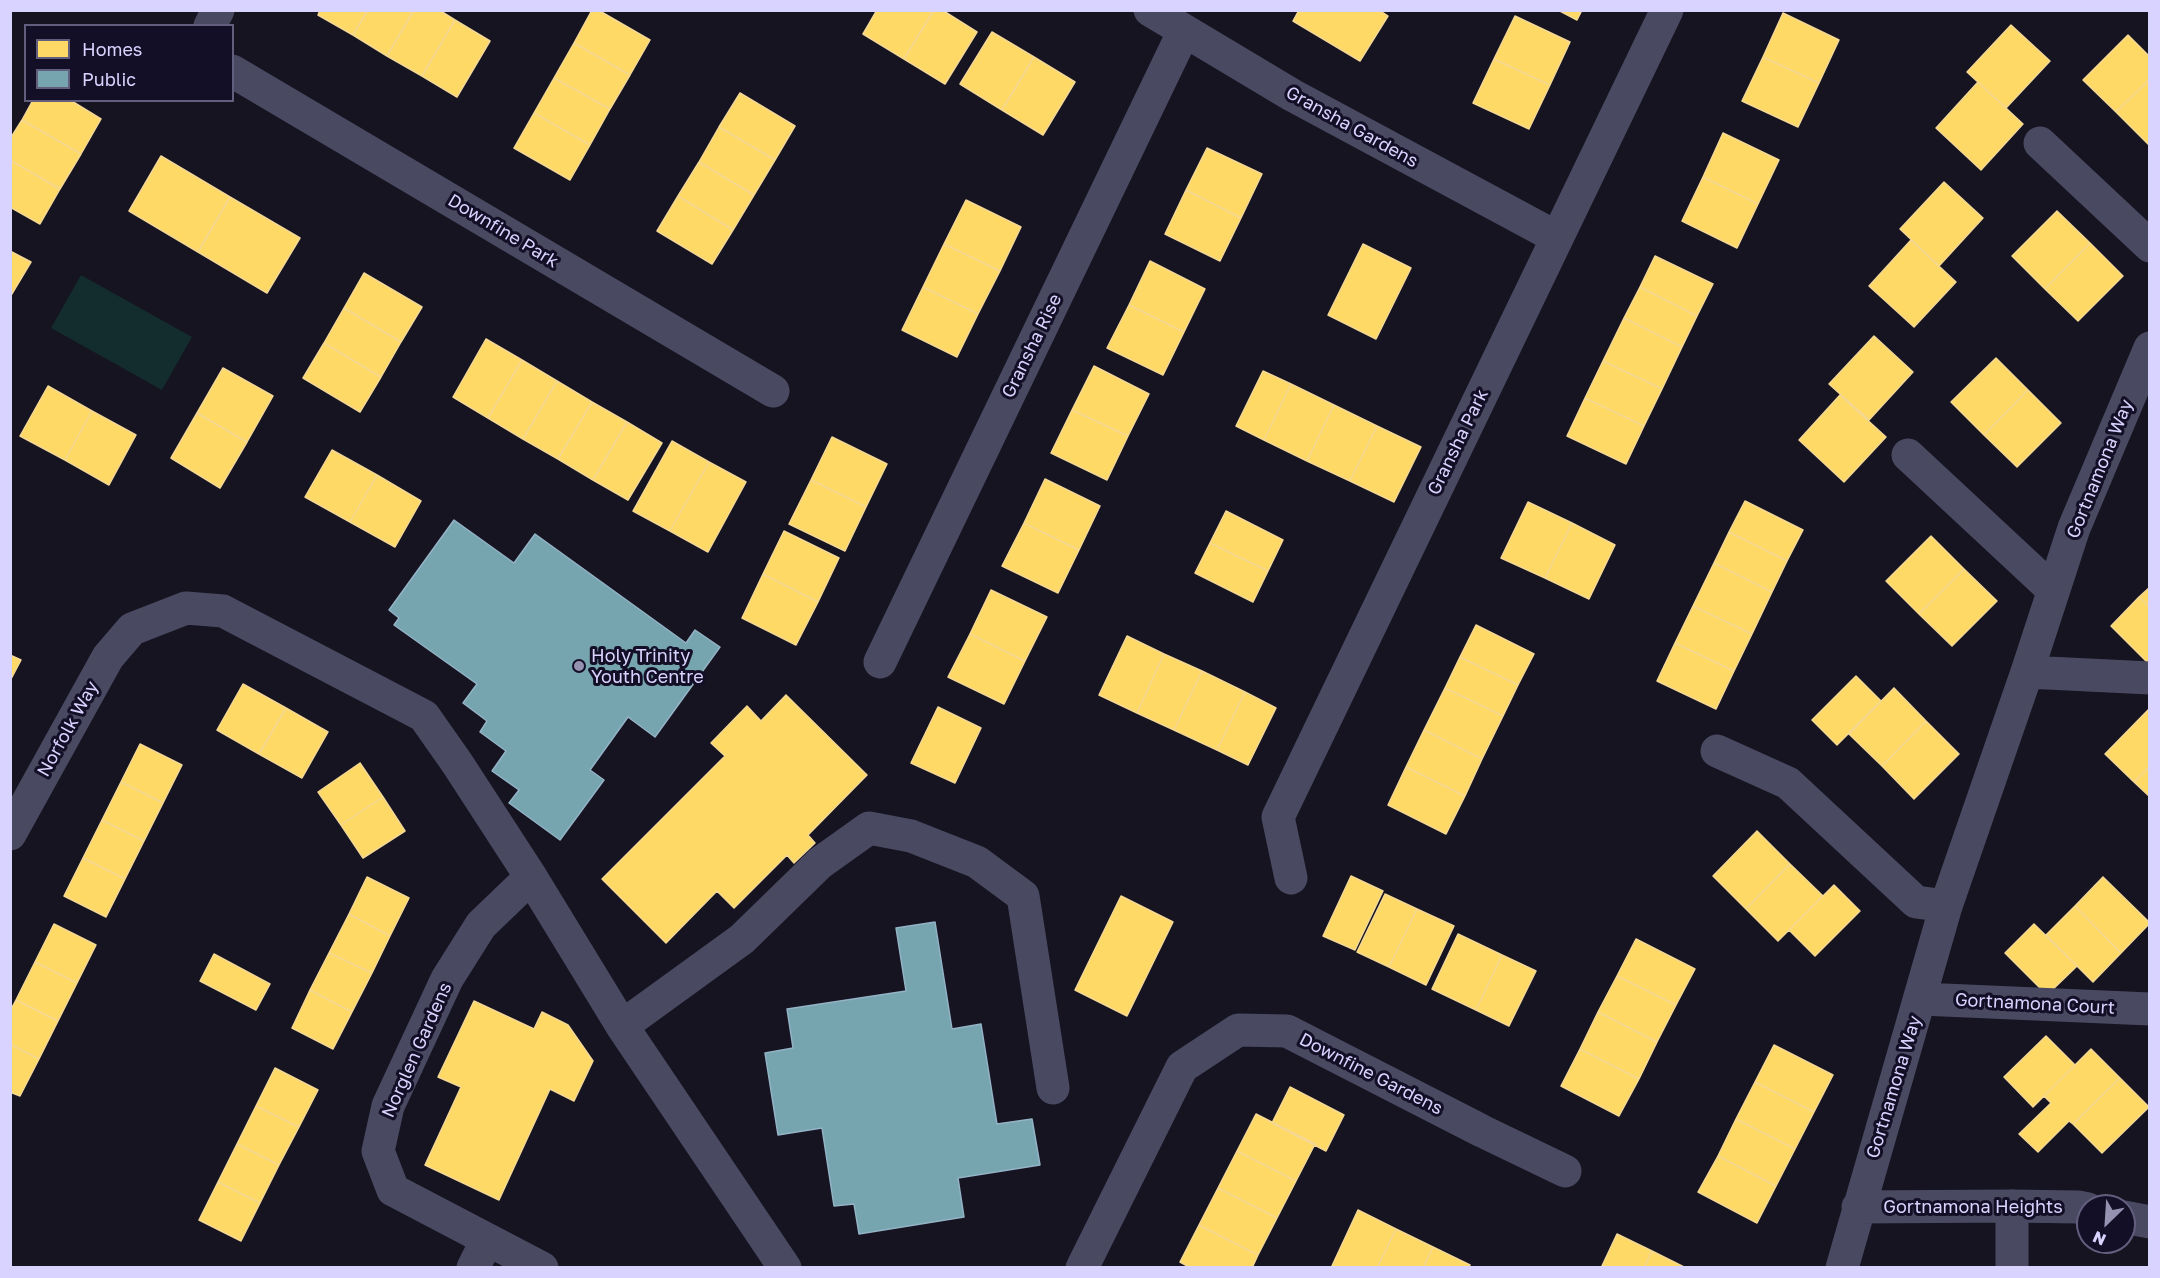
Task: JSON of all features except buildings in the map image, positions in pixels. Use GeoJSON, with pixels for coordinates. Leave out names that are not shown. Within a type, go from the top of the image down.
{"type":"FeatureCollection","features":[{"type":"Feature","properties":{"kind":"street"},"geometry":{"type":"LineString","coordinates":[[211,24],[218,10]]}},
{"type":"Feature","properties":{"kind":"street","name":"Gransha Gardens"},"geometry":{"type":"LineString","coordinates":[[1150,10],[1292,95],[1556,237]]}},
{"type":"Feature","properties":{"kind":"street","name":"Gransha Park"},"geometry":{"type":"LineString","coordinates":[[1291,878],[1278,817],[1667,10]]}},
{"type":"Feature","properties":{"kind":"street","name":"Gransha Rise"},"geometry":{"type":"LineString","coordinates":[[880,662],[1184,31]]}},
{"type":"Feature","properties":{"kind":"street","name":"Downfine Park"},"geometry":{"type":"LineString","coordinates":[[234,72],[773,392]]}},
{"type":"Feature","properties":{"kind":"street"},"geometry":{"type":"LineString","coordinates":[[2040,143],[2150,246]]}},
{"type":"Feature","properties":{"kind":"street","name":"Gortnamona Way"},"geometry":{"type":"LineString","coordinates":[[1842,1268],[1946,906],[2074,528],[2150,348]]}},
{"type":"Feature","properties":{"kind":"street"},"geometry":{"type":"LineString","coordinates":[[1908,456],[2053,590]]}},
{"type":"Feature","properties":{"kind":"street","name":"Norfolk Way"},"geometry":{"type":"LineString","coordinates":[[10,834],[108,657],[132,629],[186,609],[223,611],[424,716],[531,877]]}},
{"type":"Feature","properties":{"kind":"street"},"geometry":{"type":"LineString","coordinates":[[2027,672],[2150,678]]}},
{"type":"Feature","properties":{"kind":"street"},"geometry":{"type":"LineString","coordinates":[[1717,751],[1788,783],[1916,902],[1946,906]]}},
{"type":"Feature","properties":{"kind":"street"},"geometry":{"type":"LineString","coordinates":[[622,1026],[742,939],[820,863],[869,828],[911,836],[977,862],[1023,896],[1053,1088]]}},
{"type":"Feature","properties":{"kind":"street"},"geometry":{"type":"LineString","coordinates":[[531,877],[622,1026],[786,1268]]}},
{"type":"Feature","properties":{"kind":"street","name":"Norglen Gardens"},"geometry":{"type":"LineString","coordinates":[[531,877],[481,925],[447,979],[388,1106],[378,1151],[393,1190],[480,1254],[542,1268]]}},
{"type":"Feature","properties":{"kind":"street","name":"Gortnamona Court"},"geometry":{"type":"LineString","coordinates":[[1921,999],[2150,1009]]}},
{"type":"Feature","properties":{"kind":"street","name":"Downfine Gardens"},"geometry":{"type":"LineString","coordinates":[[1082,1268],[1182,1067],[1238,1030],[1287,1031],[1565,1171]]}},
{"type":"Feature","properties":{"kind":"street"},"geometry":{"type":"LineString","coordinates":[[2012,1206],[2012,1268]]}},
{"type":"Feature","properties":{"kind":"street","name":"Gortnamona Heights"},"geometry":{"type":"LineString","coordinates":[[1858,1208],[2076,1207]]}},
{"type":"Feature","properties":{"kind":"green space"},"geometry":{"type":"Polygon","coordinates":[[[81,275],[192,337],[162,390],[51,328],[81,275]]]}},
{"type":"Feature","properties":{"kind":"place","name":"Holy Trinity Youth Centre"},"geometry":{"type":"Point","coordinates":[579,666]}}]}
